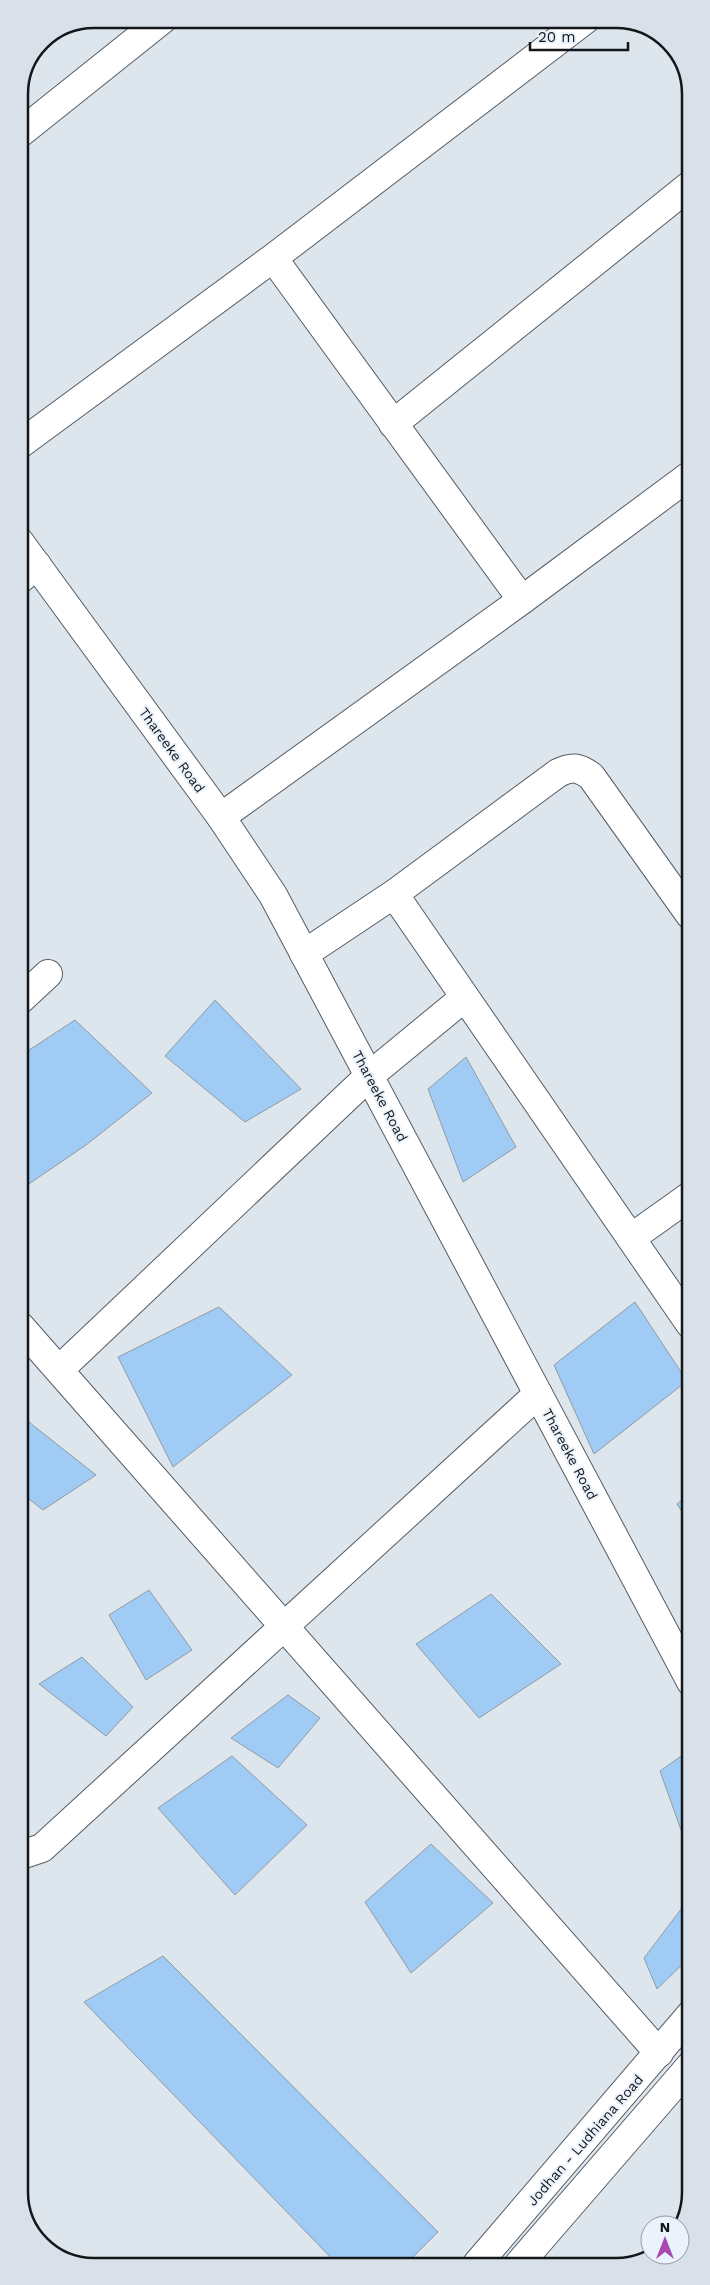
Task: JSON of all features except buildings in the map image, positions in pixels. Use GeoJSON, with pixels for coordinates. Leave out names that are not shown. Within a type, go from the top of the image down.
{"type":"FeatureCollection","features":[{"type":"Feature","properties":{"kind":"street"},"geometry":{"type":"LineString","coordinates":[[28,127],[152,28]]}},
{"type":"Feature","properties":{"kind":"street"},"geometry":{"type":"LineString","coordinates":[[28,438],[273,258],[574,28]]}},
{"type":"Feature","properties":{"kind":"street"},"geometry":{"type":"LineString","coordinates":[[393,424],[682,192]]}},
{"type":"Feature","properties":{"kind":"street"},"geometry":{"type":"LineString","coordinates":[[273,258],[522,600]]}},
{"type":"Feature","properties":{"kind":"street"},"geometry":{"type":"LineString","coordinates":[[221,817],[522,600],[682,491]]}},
{"type":"Feature","properties":{"kind":"street","name":"Thareeke Road"},"geometry":{"type":"LineString","coordinates":[[28,573],[221,817],[255,865],[370,1076],[682,1665]]}},
{"type":"Feature","properties":{"kind":"street"},"geometry":{"type":"LineString","coordinates":[[304,954],[394,894],[558,773],[569,768],[580,768],[591,776],[682,904]]}},
{"type":"Feature","properties":{"kind":"street"},"geometry":{"type":"LineString","coordinates":[[394,894],[682,1312]]}},
{"type":"Feature","properties":{"kind":"street"},"geometry":{"type":"LineString","coordinates":[[28,993],[48,974]]}},
{"type":"Feature","properties":{"kind":"street"},"geometry":{"type":"LineString","coordinates":[[60,1369],[370,1076],[465,997]]}},
{"type":"Feature","properties":{"kind":"street"},"geometry":{"type":"LineString","coordinates":[[631,1238],[682,1202]]}},
{"type":"Feature","properties":{"kind":"street"},"geometry":{"type":"LineString","coordinates":[[28,1335],[286,1625],[659,2053]]}},
{"type":"Feature","properties":{"kind":"street"},"geometry":{"type":"LineString","coordinates":[[28,1853],[42,1848],[538,1394]]}},
{"type":"Feature","properties":{"kind":"street","name":"Jodhan - Ludhiana Road"},"geometry":{"type":"LineString","coordinates":[[482,2258],[682,2025]]}},
{"type":"Feature","properties":{"kind":"street"},"geometry":{"type":"LineString","coordinates":[[524,2258],[682,2074]]}}]}
